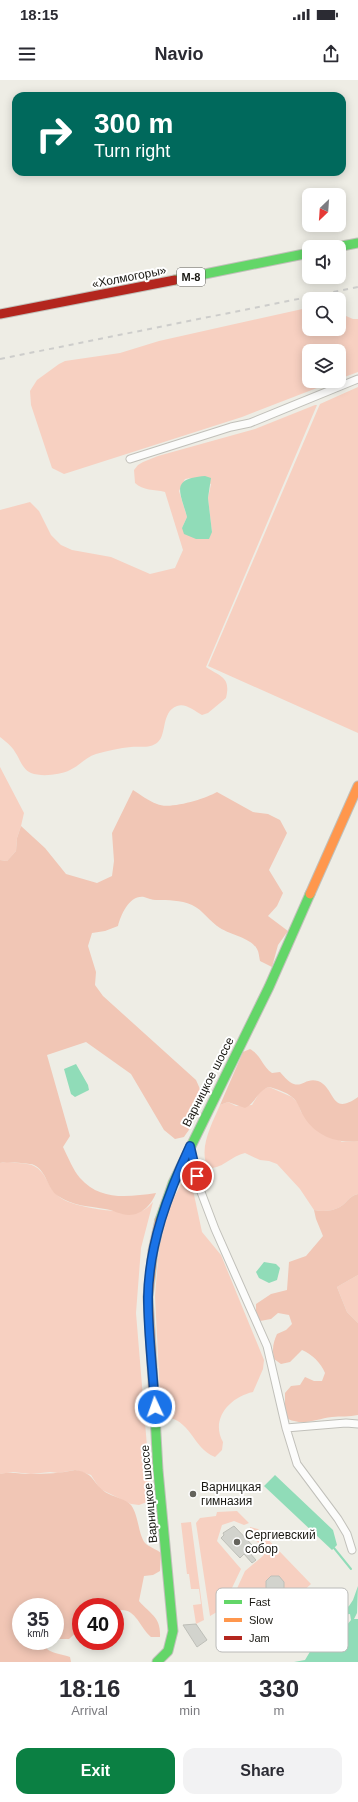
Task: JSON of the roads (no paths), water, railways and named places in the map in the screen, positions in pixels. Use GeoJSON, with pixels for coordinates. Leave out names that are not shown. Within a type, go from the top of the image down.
{"type":"FeatureCollection","features":[{"type":"Feature","properties":{"kind":"main road"},"geometry":{"type":"LineString","coordinates":[[346,245],[358,242]]}},
{"type":"Feature","properties":{"kind":"main road"},"geometry":{"type":"LineString","coordinates":[[346,254],[358,252]]}},
{"type":"Feature","properties":{"kind":"main road","name":"«Холмогоры»"},"geometry":{"type":"LineString","coordinates":[[0,314],[302,254]]}},
{"type":"Feature","properties":{"kind":"main road","name":"«Холмогоры»"},"geometry":{"type":"LineString","coordinates":[[0,321],[302,262]]}},
{"type":"Feature","properties":{"kind":"main road","name":"Варницкое шоссе"},"geometry":{"type":"LineString","coordinates":[[157,1662],[170,1649],[173,1639],[174,1626],[158,1470],[148,1297],[153,1251],[160,1219],[173,1183],[269,987],[358,786]]}},
{"type":"Feature","properties":{"kind":"street"},"geometry":{"type":"LineString","coordinates":[[130,459],[231,427],[250,423],[358,379]]}},
{"type":"Feature","properties":{"kind":"street"},"geometry":{"type":"LineString","coordinates":[[190,1146],[201,1192],[266,1346],[286,1428],[297,1464],[338,1519],[347,1534],[352,1550]]}},
{"type":"Feature","properties":{"kind":"street"},"geometry":{"type":"LineString","coordinates":[[286,1428],[346,1423],[358,1424]]}},
{"type":"Feature","properties":{"kind":"waterway"},"geometry":{"type":"LineString","coordinates":[[334,1548],[351,1569]]}},
{"type":"Feature","properties":{"kind":"railway"},"geometry":{"type":"LineString","coordinates":[[0,359],[358,287]]}},
{"type":"Feature","properties":{"kind":"place","name":"Варницкая гимназия"},"geometry":{"type":"Point","coordinates":[193,1494]}},
{"type":"Feature","properties":{"kind":"place","name":"Сергиевский собор"},"geometry":{"type":"Point","coordinates":[237,1542]}}]}
